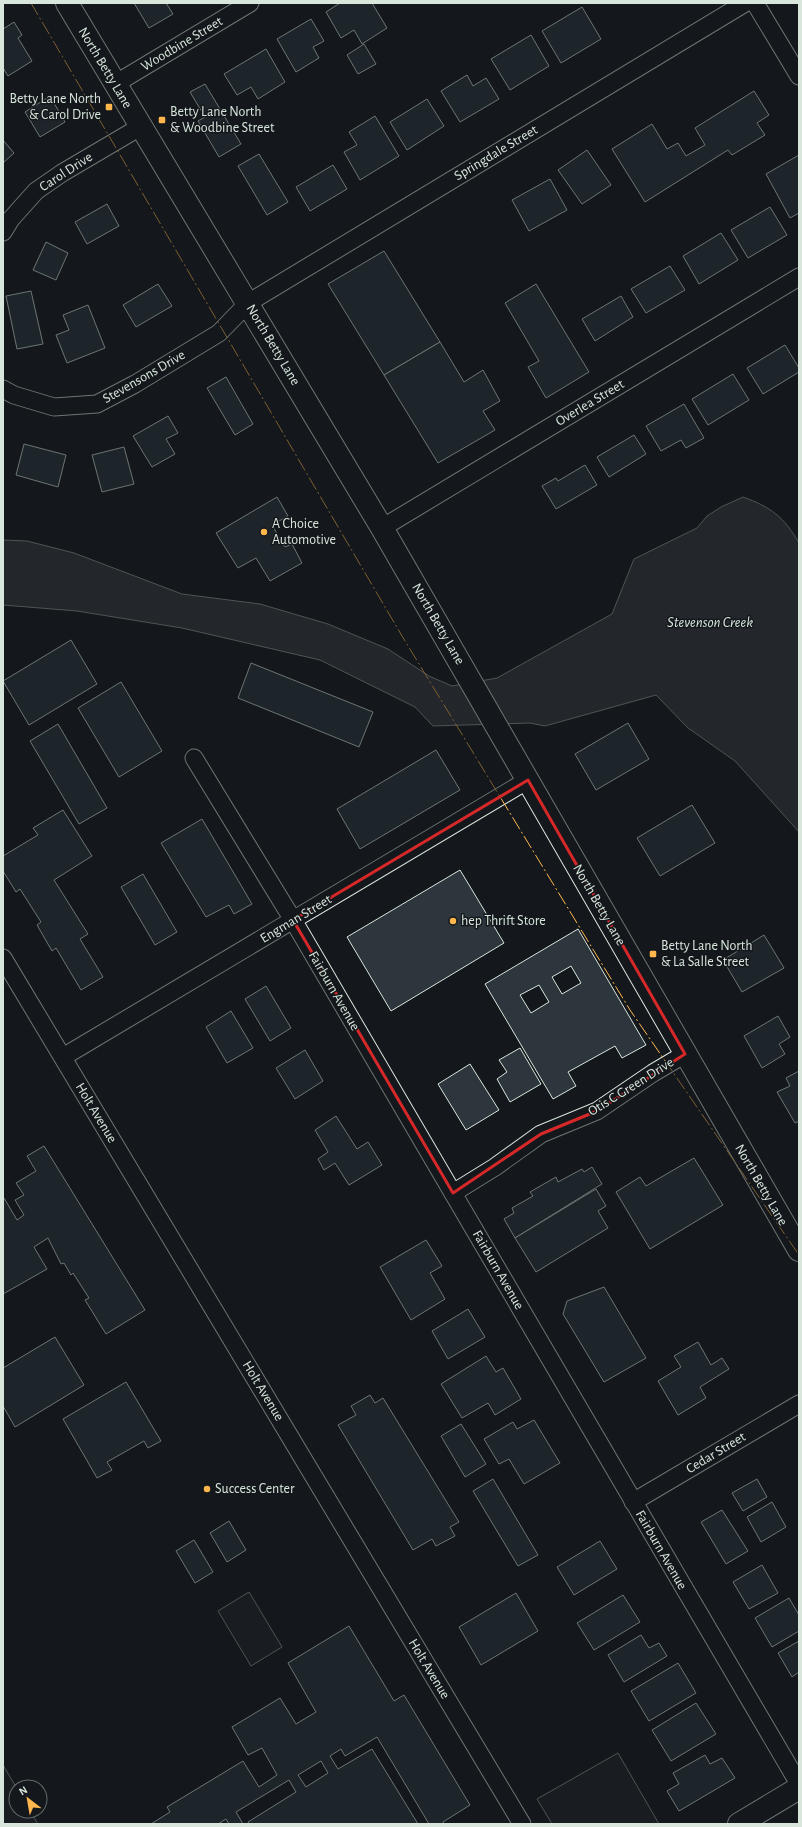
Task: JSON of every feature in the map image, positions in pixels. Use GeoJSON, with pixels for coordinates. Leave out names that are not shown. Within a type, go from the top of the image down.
{"type":"FeatureCollection","features":[{"type":"Feature","properties":{"kind":"street","name":"North Betty Lane"},"geometry":{"type":"LineString","coordinates":[[66,3],[248,303],[382,528],[509,745],[685,1054],[799,1250]]}},
{"type":"Feature","properties":{"kind":"street","name":"Woodbine Street"},"geometry":{"type":"LineString","coordinates":[[115,84],[250,3]]}},
{"type":"Feature","properties":{"kind":"street","name":"Springdale Street"},"geometry":{"type":"LineString","coordinates":[[248,303],[745,3]]}},
{"type":"Feature","properties":{"kind":"street"},"geometry":{"type":"LineString","coordinates":[[755,3],[799,76]]}},
{"type":"Feature","properties":{"kind":"street","name":"Carol Drive"},"geometry":{"type":"LineString","coordinates":[[3,232],[11,219],[36,191],[62,173],[140,127]]}},
{"type":"Feature","properties":{"kind":"street","name":"Overlea Street"},"geometry":{"type":"LineString","coordinates":[[382,528],[799,277]]}},
{"type":"Feature","properties":{"kind":"street","name":"Stevensons Drive"},"geometry":{"type":"LineString","coordinates":[[3,389],[14,395],[54,407],[97,404],[135,384],[219,333],[248,303]]}},
{"type":"Feature","properties":{"kind":"street","name":"Fairburn Avenue"},"geometry":{"type":"LineString","coordinates":[[194,758],[293,920],[799,1784]]}},
{"type":"Feature","properties":{"kind":"street","name":"Engman Street"},"geometry":{"type":"LineString","coordinates":[[63,1057],[528,780]]}},
{"type":"Feature","properties":{"kind":"street","name":"Holt Avenue"},"geometry":{"type":"LineString","coordinates":[[3,958],[522,1824]]}},
{"type":"Feature","properties":{"kind":"street","name":"Otis C Green Drive"},"geometry":{"type":"LineString","coordinates":[[453,1193],[495,1167],[542,1134],[597,1111],[653,1073],[685,1054]]}},
{"type":"Feature","properties":{"kind":"street","name":"Cedar Street"},"geometry":{"type":"LineString","coordinates":[[633,1502],[799,1404]]}},
{"type":"Feature","properties":{"kind":"street"},"geometry":{"type":"LineString","coordinates":[[738,1824],[799,1788]]}},
{"type":"Feature","properties":{"kind":"street"},"geometry":{"type":"LineString","coordinates":[[765,1824],[799,1803]]}},
{"type":"Feature","properties":{"kind":"highlighted area"},"geometry":{"type":"Polygon","coordinates":[[[528,780],[685,1054],[597,1111],[541,1134],[453,1193],[293,920],[528,780]]]}},
{"type":"Feature","properties":{"kind":"shaded area"},"geometry":{"type":"Polygon","coordinates":[[[249,1592],[282,1647],[251,1666],[218,1611],[249,1592]]]}},
{"type":"Feature","properties":{"kind":"shaded area"},"geometry":{"type":"Polygon","coordinates":[[[618,1753],[659,1824],[552,1824],[537,1799],[618,1753]]]}},
{"type":"Feature","properties":{"kind":"shaded area"},"geometry":{"type":"Polygon","coordinates":[[[3,1765],[11,1779],[8,1779],[8,1819],[35,1819],[38,1824],[3,1824],[3,1765]]]}},
{"type":"Feature","properties":{"kind":"water","name":"Stevenson Creek"},"geometry":{"type":"Polygon","coordinates":[[[743,497],[769,509],[776,514],[788,526],[799,543],[799,832],[735,761],[688,728],[656,695],[545,726],[530,723],[433,726],[415,707],[320,660],[182,628],[77,611],[3,605],[3,540],[27,541],[74,553],[182,594],[260,604],[328,624],[388,649],[429,676],[452,686],[497,678],[612,614],[634,559],[697,528],[707,516],[721,507],[743,497]]]}},
{"type":"Feature","properties":{"kind":"building"},"geometry":{"type":"Polygon","coordinates":[[[134,3],[166,3],[173,14],[149,28],[134,3]]]}},
{"type":"Feature","properties":{"kind":"building"},"geometry":{"type":"Polygon","coordinates":[[[340,3],[372,3],[387,28],[362,44],[354,30],[341,38],[326,12],[340,3]]]}},
{"type":"Feature","properties":{"kind":"building"},"geometry":{"type":"Polygon","coordinates":[[[582,7],[601,39],[561,63],[542,31],[582,7]]]}},
{"type":"Feature","properties":{"kind":"building"},"geometry":{"type":"Polygon","coordinates":[[[311,19],[324,41],[313,47],[319,58],[296,72],[277,39],[311,19]]]}},
{"type":"Feature","properties":{"kind":"building"},"geometry":{"type":"Polygon","coordinates":[[[14,22],[22,35],[18,38],[32,61],[8,76],[3,68],[3,29],[14,22]]]}},
{"type":"Feature","properties":{"kind":"building"},"geometry":{"type":"Polygon","coordinates":[[[531,35],[549,66],[510,90],[491,59],[531,35]]]}},
{"type":"Feature","properties":{"kind":"building"},"geometry":{"type":"Polygon","coordinates":[[[364,44],[376,64],[358,74],[347,55],[364,44]]]}},
{"type":"Feature","properties":{"kind":"building"},"geometry":{"type":"Polygon","coordinates":[[[266,49],[285,82],[258,99],[251,87],[237,95],[224,74],[266,49]]]}},
{"type":"Feature","properties":{"kind":"building"},"geometry":{"type":"Polygon","coordinates":[[[467,75],[473,86],[486,78],[499,99],[460,122],[441,91],[467,75]]]}},
{"type":"Feature","properties":{"kind":"building"},"geometry":{"type":"Polygon","coordinates":[[[205,84],[241,144],[219,157],[198,121],[205,117],[190,92],[205,84]]]}},
{"type":"Feature","properties":{"kind":"building"},"geometry":{"type":"Polygon","coordinates":[[[754,91],[769,115],[757,123],[765,135],[732,155],[728,150],[645,202],[612,149],[652,124],[667,149],[678,143],[686,156],[705,145],[695,128],[754,91]]]}},
{"type":"Feature","properties":{"kind":"building"},"geometry":{"type":"Polygon","coordinates":[[[50,96],[65,122],[40,137],[25,112],[50,96]]]}},
{"type":"Feature","properties":{"kind":"building"},"geometry":{"type":"Polygon","coordinates":[[[427,99],[444,126],[407,150],[390,122],[427,99]]]}},
{"type":"Feature","properties":{"kind":"building"},"geometry":{"type":"Polygon","coordinates":[[[375,116],[399,156],[360,180],[344,152],[357,145],[349,132],[375,116]]]}},
{"type":"Feature","properties":{"kind":"building"},"geometry":{"type":"Polygon","coordinates":[[[3,140],[14,153],[3,163],[3,140]]]}},
{"type":"Feature","properties":{"kind":"building"},"geometry":{"type":"Polygon","coordinates":[[[587,150],[611,185],[582,204],[558,170],[587,150]]]}},
{"type":"Feature","properties":{"kind":"building"},"geometry":{"type":"Polygon","coordinates":[[[259,154],[288,202],[267,215],[238,166],[259,154]]]}},
{"type":"Feature","properties":{"kind":"building"},"geometry":{"type":"Polygon","coordinates":[[[799,155],[799,213],[790,218],[766,174],[799,155]]]}},
{"type":"Feature","properties":{"kind":"building"},"geometry":{"type":"Polygon","coordinates":[[[333,165],[347,189],[310,211],[296,187],[333,165]]]}},
{"type":"Feature","properties":{"kind":"building"},"geometry":{"type":"Polygon","coordinates":[[[550,179],[567,210],[529,231],[512,200],[550,179]]]}},
{"type":"Feature","properties":{"kind":"building"},"geometry":{"type":"Polygon","coordinates":[[[107,204],[119,226],[87,244],[75,222],[107,204]]]}},
{"type":"Feature","properties":{"kind":"building"},"geometry":{"type":"Polygon","coordinates":[[[770,207],[787,235],[748,258],[731,230],[770,207]]]}},
{"type":"Feature","properties":{"kind":"building"},"geometry":{"type":"Polygon","coordinates":[[[721,233],[738,260],[699,284],[683,256],[721,233]]]}},
{"type":"Feature","properties":{"kind":"building"},"geometry":{"type":"Polygon","coordinates":[[[46,242],[68,253],[56,280],[33,270],[46,242]]]}},
{"type":"Feature","properties":{"kind":"building"},"geometry":{"type":"Polygon","coordinates":[[[384,251],[440,342],[384,375],[328,284],[384,251]]]}},
{"type":"Feature","properties":{"kind":"building"},"geometry":{"type":"Polygon","coordinates":[[[670,266],[685,290],[646,313],[631,289],[670,266]]]}},
{"type":"Feature","properties":{"kind":"building"},"geometry":{"type":"Polygon","coordinates":[[[158,284],[172,306],[136,327],[123,305],[158,284]]]}},
{"type":"Feature","properties":{"kind":"building"},"geometry":{"type":"Polygon","coordinates":[[[536,284],[589,372],[546,398],[528,367],[539,361],[505,303],[536,284]]]}},
{"type":"Feature","properties":{"kind":"building"},"geometry":{"type":"Polygon","coordinates":[[[31,291],[43,344],[17,349],[6,296],[31,291]]]}},
{"type":"Feature","properties":{"kind":"building"},"geometry":{"type":"Polygon","coordinates":[[[621,296],[633,317],[595,341],[582,319],[621,296]]]}},
{"type":"Feature","properties":{"kind":"building"},"geometry":{"type":"Polygon","coordinates":[[[88,305],[105,348],[67,363],[56,335],[69,330],[63,315],[88,305]]]}},
{"type":"Feature","properties":{"kind":"building"},"geometry":{"type":"Polygon","coordinates":[[[440,342],[464,382],[483,370],[500,401],[483,411],[495,430],[438,463],[384,375],[440,342]]]}},
{"type":"Feature","properties":{"kind":"building"},"geometry":{"type":"Polygon","coordinates":[[[785,345],[799,368],[799,372],[763,394],[747,368],[785,345]]]}},
{"type":"Feature","properties":{"kind":"building"},"geometry":{"type":"Polygon","coordinates":[[[733,374],[749,400],[708,425],[692,399],[733,374]]]}},
{"type":"Feature","properties":{"kind":"building"},"geometry":{"type":"Polygon","coordinates":[[[226,377],[253,424],[235,435],[207,388],[226,377]]]}},
{"type":"Feature","properties":{"kind":"building"},"geometry":{"type":"Polygon","coordinates":[[[684,404],[704,438],[686,448],[681,440],[661,451],[646,426],[684,404]]]}},
{"type":"Feature","properties":{"kind":"building"},"geometry":{"type":"Polygon","coordinates":[[[168,416],[178,433],[166,439],[175,454],[152,467],[133,436],[168,416]]]}},
{"type":"Feature","properties":{"kind":"building"},"geometry":{"type":"Polygon","coordinates":[[[634,435],[646,454],[609,477],[597,457],[634,435]]]}},
{"type":"Feature","properties":{"kind":"building"},"geometry":{"type":"Polygon","coordinates":[[[24,444],[66,455],[58,487],[16,475],[24,444]]]}},
{"type":"Feature","properties":{"kind":"building"},"geometry":{"type":"Polygon","coordinates":[[[124,447],[134,484],[102,492],[92,455],[124,447]]]}},
{"type":"Feature","properties":{"kind":"building"},"geometry":{"type":"Polygon","coordinates":[[[585,465],[597,485],[556,509],[542,486],[556,478],[558,481],[585,465]]]}},
{"type":"Feature","properties":{"kind":"building"},"geometry":{"type":"Polygon","coordinates":[[[277,497],[288,516],[272,525],[285,547],[292,544],[302,563],[270,581],[256,558],[238,568],[216,533],[277,497]]]}},
{"type":"Feature","properties":{"kind":"building"},"geometry":{"type":"Polygon","coordinates":[[[71,640],[97,684],[29,725],[3,681],[71,640]]]}},
{"type":"Feature","properties":{"kind":"building"},"geometry":{"type":"Polygon","coordinates":[[[251,663],[373,712],[359,747],[238,698],[251,663]]]}},
{"type":"Feature","properties":{"kind":"building"},"geometry":{"type":"Polygon","coordinates":[[[121,682],[162,751],[119,777],[78,708],[121,682]]]}},
{"type":"Feature","properties":{"kind":"building"},"geometry":{"type":"Polygon","coordinates":[[[628,723],[649,759],[596,790],[575,754],[628,723]]]}},
{"type":"Feature","properties":{"kind":"building"},"geometry":{"type":"Polygon","coordinates":[[[58,724],[107,808],[79,824],[30,741],[58,724]]]}},
{"type":"Feature","properties":{"kind":"building"},"geometry":{"type":"Polygon","coordinates":[[[436,750],[460,790],[360,849],[337,809],[436,750]]]}},
{"type":"Feature","properties":{"kind":"building"},"geometry":{"type":"Polygon","coordinates":[[[692,805],[715,843],[660,876],[637,838],[692,805]]]}},
{"type":"Feature","properties":{"kind":"building"},"geometry":{"type":"Polygon","coordinates":[[[63,810],[92,856],[54,880],[88,934],[80,939],[103,977],[81,990],[56,948],[52,951],[37,925],[41,922],[20,889],[16,892],[3,871],[3,856],[38,835],[33,828],[63,810]]]}},
{"type":"Feature","properties":{"kind":"building"},"geometry":{"type":"Polygon","coordinates":[[[202,819],[252,904],[234,914],[229,905],[206,917],[161,843],[202,819]]]}},
{"type":"Feature","properties":{"kind":"building"},"geometry":{"type":"Polygon","coordinates":[[[460,870],[504,943],[391,1011],[347,937],[460,870]]]}},
{"type":"Feature","properties":{"kind":"building"},"geometry":{"type":"Polygon","coordinates":[[[143,874],[177,932],[155,945],[121,887],[143,874]]]}},
{"type":"Feature","properties":{"kind":"building"},"geometry":{"type":"Polygon","coordinates":[[[578,929],[646,1045],[622,1058],[615,1046],[568,1072],[576,1086],[553,1099],[485,984],[578,929]],[[571,966],[552,977],[562,994],[581,983],[571,966]],[[539,985],[520,995],[531,1013],[549,1002],[539,985]]]}},
{"type":"Feature","properties":{"kind":"building"},"geometry":{"type":"Polygon","coordinates":[[[764,935],[784,968],[742,992],[723,960],[764,935]]]}},
{"type":"Feature","properties":{"kind":"building"},"geometry":{"type":"Polygon","coordinates":[[[266,986],[291,1028],[270,1041],[245,999],[266,986]]]}},
{"type":"Feature","properties":{"kind":"building"},"geometry":{"type":"Polygon","coordinates":[[[231,1011],[253,1048],[227,1063],[206,1027],[231,1011]]]}},
{"type":"Feature","properties":{"kind":"building"},"geometry":{"type":"Polygon","coordinates":[[[778,1016],[790,1037],[779,1044],[785,1054],[762,1068],[744,1036],[778,1016]]]}},
{"type":"Feature","properties":{"kind":"building"},"geometry":{"type":"Polygon","coordinates":[[[520,1048],[541,1084],[510,1102],[497,1079],[507,1072],[499,1060],[520,1048]]]}},
{"type":"Feature","properties":{"kind":"building"},"geometry":{"type":"Polygon","coordinates":[[[305,1050],[323,1081],[295,1099],[276,1068],[305,1050]]]}},
{"type":"Feature","properties":{"kind":"building"},"geometry":{"type":"Polygon","coordinates":[[[470,1064],[499,1110],[466,1130],[438,1084],[470,1064]]]}},
{"type":"Feature","properties":{"kind":"building"},"geometry":{"type":"Polygon","coordinates":[[[799,1071],[799,1121],[795,1123],[777,1092],[790,1086],[786,1078],[799,1071]]]}},
{"type":"Feature","properties":{"kind":"building"},"geometry":{"type":"Polygon","coordinates":[[[336,1116],[357,1149],[368,1142],[382,1165],[349,1185],[335,1163],[324,1170],[318,1159],[328,1152],[315,1130],[336,1116]]]}},
{"type":"Feature","properties":{"kind":"building"},"geometry":{"type":"Polygon","coordinates":[[[44,1146],[145,1310],[106,1334],[85,1300],[89,1298],[73,1273],[71,1275],[64,1263],[61,1264],[48,1238],[34,1247],[47,1269],[3,1294],[3,1199],[4,1198],[17,1220],[24,1215],[15,1200],[24,1195],[16,1183],[36,1171],[27,1156],[44,1146]]]}},
{"type":"Feature","properties":{"kind":"building"},"geometry":{"type":"Polygon","coordinates":[[[694,1158],[723,1205],[650,1249],[616,1192],[640,1177],[646,1186],[694,1158]]]}},
{"type":"Feature","properties":{"kind":"building"},"geometry":{"type":"Polygon","coordinates":[[[592,1167],[602,1184],[515,1238],[504,1219],[514,1213],[512,1208],[533,1196],[530,1192],[556,1177],[558,1182],[582,1169],[584,1172],[592,1167]]]}},
{"type":"Feature","properties":{"kind":"building"},"geometry":{"type":"Polygon","coordinates":[[[596,1189],[606,1206],[598,1211],[608,1228],[536,1272],[515,1238],[596,1189]]]}},
{"type":"Feature","properties":{"kind":"building"},"geometry":{"type":"Polygon","coordinates":[[[426,1240],[442,1266],[430,1273],[445,1299],[411,1320],[380,1267],[426,1240]]]}},
{"type":"Feature","properties":{"kind":"building"},"geometry":{"type":"Polygon","coordinates":[[[604,1287],[646,1358],[604,1382],[563,1314],[567,1301],[604,1287]]]}},
{"type":"Feature","properties":{"kind":"building"},"geometry":{"type":"Polygon","coordinates":[[[468,1309],[485,1337],[448,1359],[432,1331],[468,1309]]]}},
{"type":"Feature","properties":{"kind":"building"},"geometry":{"type":"Polygon","coordinates":[[[55,1337],[84,1385],[15,1427],[3,1406],[3,1368],[55,1337]]]}},
{"type":"Feature","properties":{"kind":"building"},"geometry":{"type":"Polygon","coordinates":[[[698,1342],[711,1365],[722,1358],[729,1369],[700,1387],[706,1398],[678,1415],[658,1381],[681,1367],[674,1356],[698,1342]]]}},
{"type":"Feature","properties":{"kind":"building"},"geometry":{"type":"Polygon","coordinates":[[[486,1356],[496,1372],[503,1368],[521,1399],[495,1415],[488,1403],[462,1418],[441,1384],[486,1356]]]}},
{"type":"Feature","properties":{"kind":"building"},"geometry":{"type":"Polygon","coordinates":[[[126,1382],[161,1441],[148,1448],[144,1441],[107,1462],[112,1470],[97,1478],[63,1419],[126,1382]]]}},
{"type":"Feature","properties":{"kind":"building"},"geometry":{"type":"Polygon","coordinates":[[[370,1395],[375,1403],[383,1398],[459,1522],[450,1527],[455,1536],[436,1546],[432,1539],[413,1550],[338,1425],[356,1415],[351,1406],[370,1395]]]}},
{"type":"Feature","properties":{"kind":"building"},"geometry":{"type":"Polygon","coordinates":[[[534,1420],[560,1463],[524,1484],[509,1459],[499,1464],[484,1439],[513,1422],[517,1429],[534,1420]]]}},
{"type":"Feature","properties":{"kind":"building"},"geometry":{"type":"Polygon","coordinates":[[[461,1424],[486,1464],[465,1477],[441,1436],[461,1424]]]}},
{"type":"Feature","properties":{"kind":"building"},"geometry":{"type":"Polygon","coordinates":[[[493,1479],[538,1555],[518,1566],[473,1491],[493,1479]]]}},
{"type":"Feature","properties":{"kind":"building"},"geometry":{"type":"Polygon","coordinates":[[[757,1479],[767,1497],[743,1511],[732,1493],[757,1479]]]}},
{"type":"Feature","properties":{"kind":"building"},"geometry":{"type":"Polygon","coordinates":[[[772,1502],[786,1527],[761,1542],[747,1517],[772,1502]]]}},
{"type":"Feature","properties":{"kind":"building"},"geometry":{"type":"Polygon","coordinates":[[[722,1510],[748,1551],[726,1564],[701,1522],[722,1510]]]}},
{"type":"Feature","properties":{"kind":"building"},"geometry":{"type":"Polygon","coordinates":[[[229,1521],[246,1550],[227,1562],[210,1533],[229,1521]]]}},
{"type":"Feature","properties":{"kind":"building"},"geometry":{"type":"Polygon","coordinates":[[[194,1540],[213,1572],[195,1583],[176,1551],[194,1540]]]}},
{"type":"Feature","properties":{"kind":"building"},"geometry":{"type":"Polygon","coordinates":[[[600,1541],[617,1569],[574,1595],[557,1567],[600,1541]]]}},
{"type":"Feature","properties":{"kind":"building"},"geometry":{"type":"Polygon","coordinates":[[[762,1565],[778,1593],[749,1609],[733,1582],[762,1565]]]}},
{"type":"Feature","properties":{"kind":"building"},"geometry":{"type":"Polygon","coordinates":[[[516,1593],[538,1631],[481,1665],[459,1627],[516,1593]]]}},
{"type":"Feature","properties":{"kind":"building"},"geometry":{"type":"Polygon","coordinates":[[[623,1595],[640,1622],[594,1650],[577,1623],[623,1595]]]}},
{"type":"Feature","properties":{"kind":"building"},"geometry":{"type":"Polygon","coordinates":[[[789,1598],[799,1615],[799,1631],[772,1647],[755,1618],[789,1598]]]}},
{"type":"Feature","properties":{"kind":"building"},"geometry":{"type":"Polygon","coordinates":[[[349,1626],[394,1701],[404,1695],[470,1805],[443,1822],[444,1824],[429,1824],[377,1737],[345,1756],[341,1749],[330,1756],[338,1769],[372,1749],[418,1824],[249,1824],[248,1822],[296,1792],[289,1780],[236,1812],[243,1824],[229,1824],[226,1819],[218,1824],[151,1824],[170,1812],[167,1807],[243,1761],[259,1787],[277,1775],[262,1748],[248,1755],[232,1727],[280,1698],[296,1724],[316,1712],[288,1663],[349,1626]],[[321,1761],[298,1775],[306,1787],[328,1773],[321,1761]]]}},
{"type":"Feature","properties":{"kind":"building"},"geometry":{"type":"Polygon","coordinates":[[[641,1635],[649,1648],[659,1643],[667,1656],[624,1682],[608,1655],[641,1635]]]}},
{"type":"Feature","properties":{"kind":"building"},"geometry":{"type":"Polygon","coordinates":[[[799,1641],[799,1672],[792,1677],[778,1653],[799,1641]]]}},
{"type":"Feature","properties":{"kind":"building"},"geometry":{"type":"Polygon","coordinates":[[[678,1663],[696,1693],[649,1721],[631,1691],[678,1663]]]}},
{"type":"Feature","properties":{"kind":"building"},"geometry":{"type":"Polygon","coordinates":[[[696,1703],[716,1734],[671,1761],[652,1730],[696,1703]]]}},
{"type":"Feature","properties":{"kind":"building"},"geometry":{"type":"Polygon","coordinates":[[[705,1755],[710,1764],[722,1758],[735,1778],[679,1811],[667,1791],[679,1784],[673,1773],[705,1755]]]}},
{"type":"Feature","properties":{"kind":"power"},"geometry":{"type":"LineString","coordinates":[[31,3],[402,636],[630,1010],[799,1255]]}},
{"type":"Feature","properties":{"kind":"place","name":"Betty Lane North & Carol Drive"},"geometry":{"type":"Point","coordinates":[109,107]}},
{"type":"Feature","properties":{"kind":"place","name":"Betty Lane North & Woodbine Street"},"geometry":{"type":"Point","coordinates":[162,120]}},
{"type":"Feature","properties":{"kind":"place","name":"A Choice Automotive"},"geometry":{"type":"Point","coordinates":[264,532]}},
{"type":"Feature","properties":{"kind":"place","name":"hep Thrift Store"},"geometry":{"type":"Point","coordinates":[453,921]}},
{"type":"Feature","properties":{"kind":"place","name":"Betty Lane North & La Salle Street"},"geometry":{"type":"Point","coordinates":[653,954]}},
{"type":"Feature","properties":{"kind":"place","name":"Success Center"},"geometry":{"type":"Point","coordinates":[207,1489]}}]}
